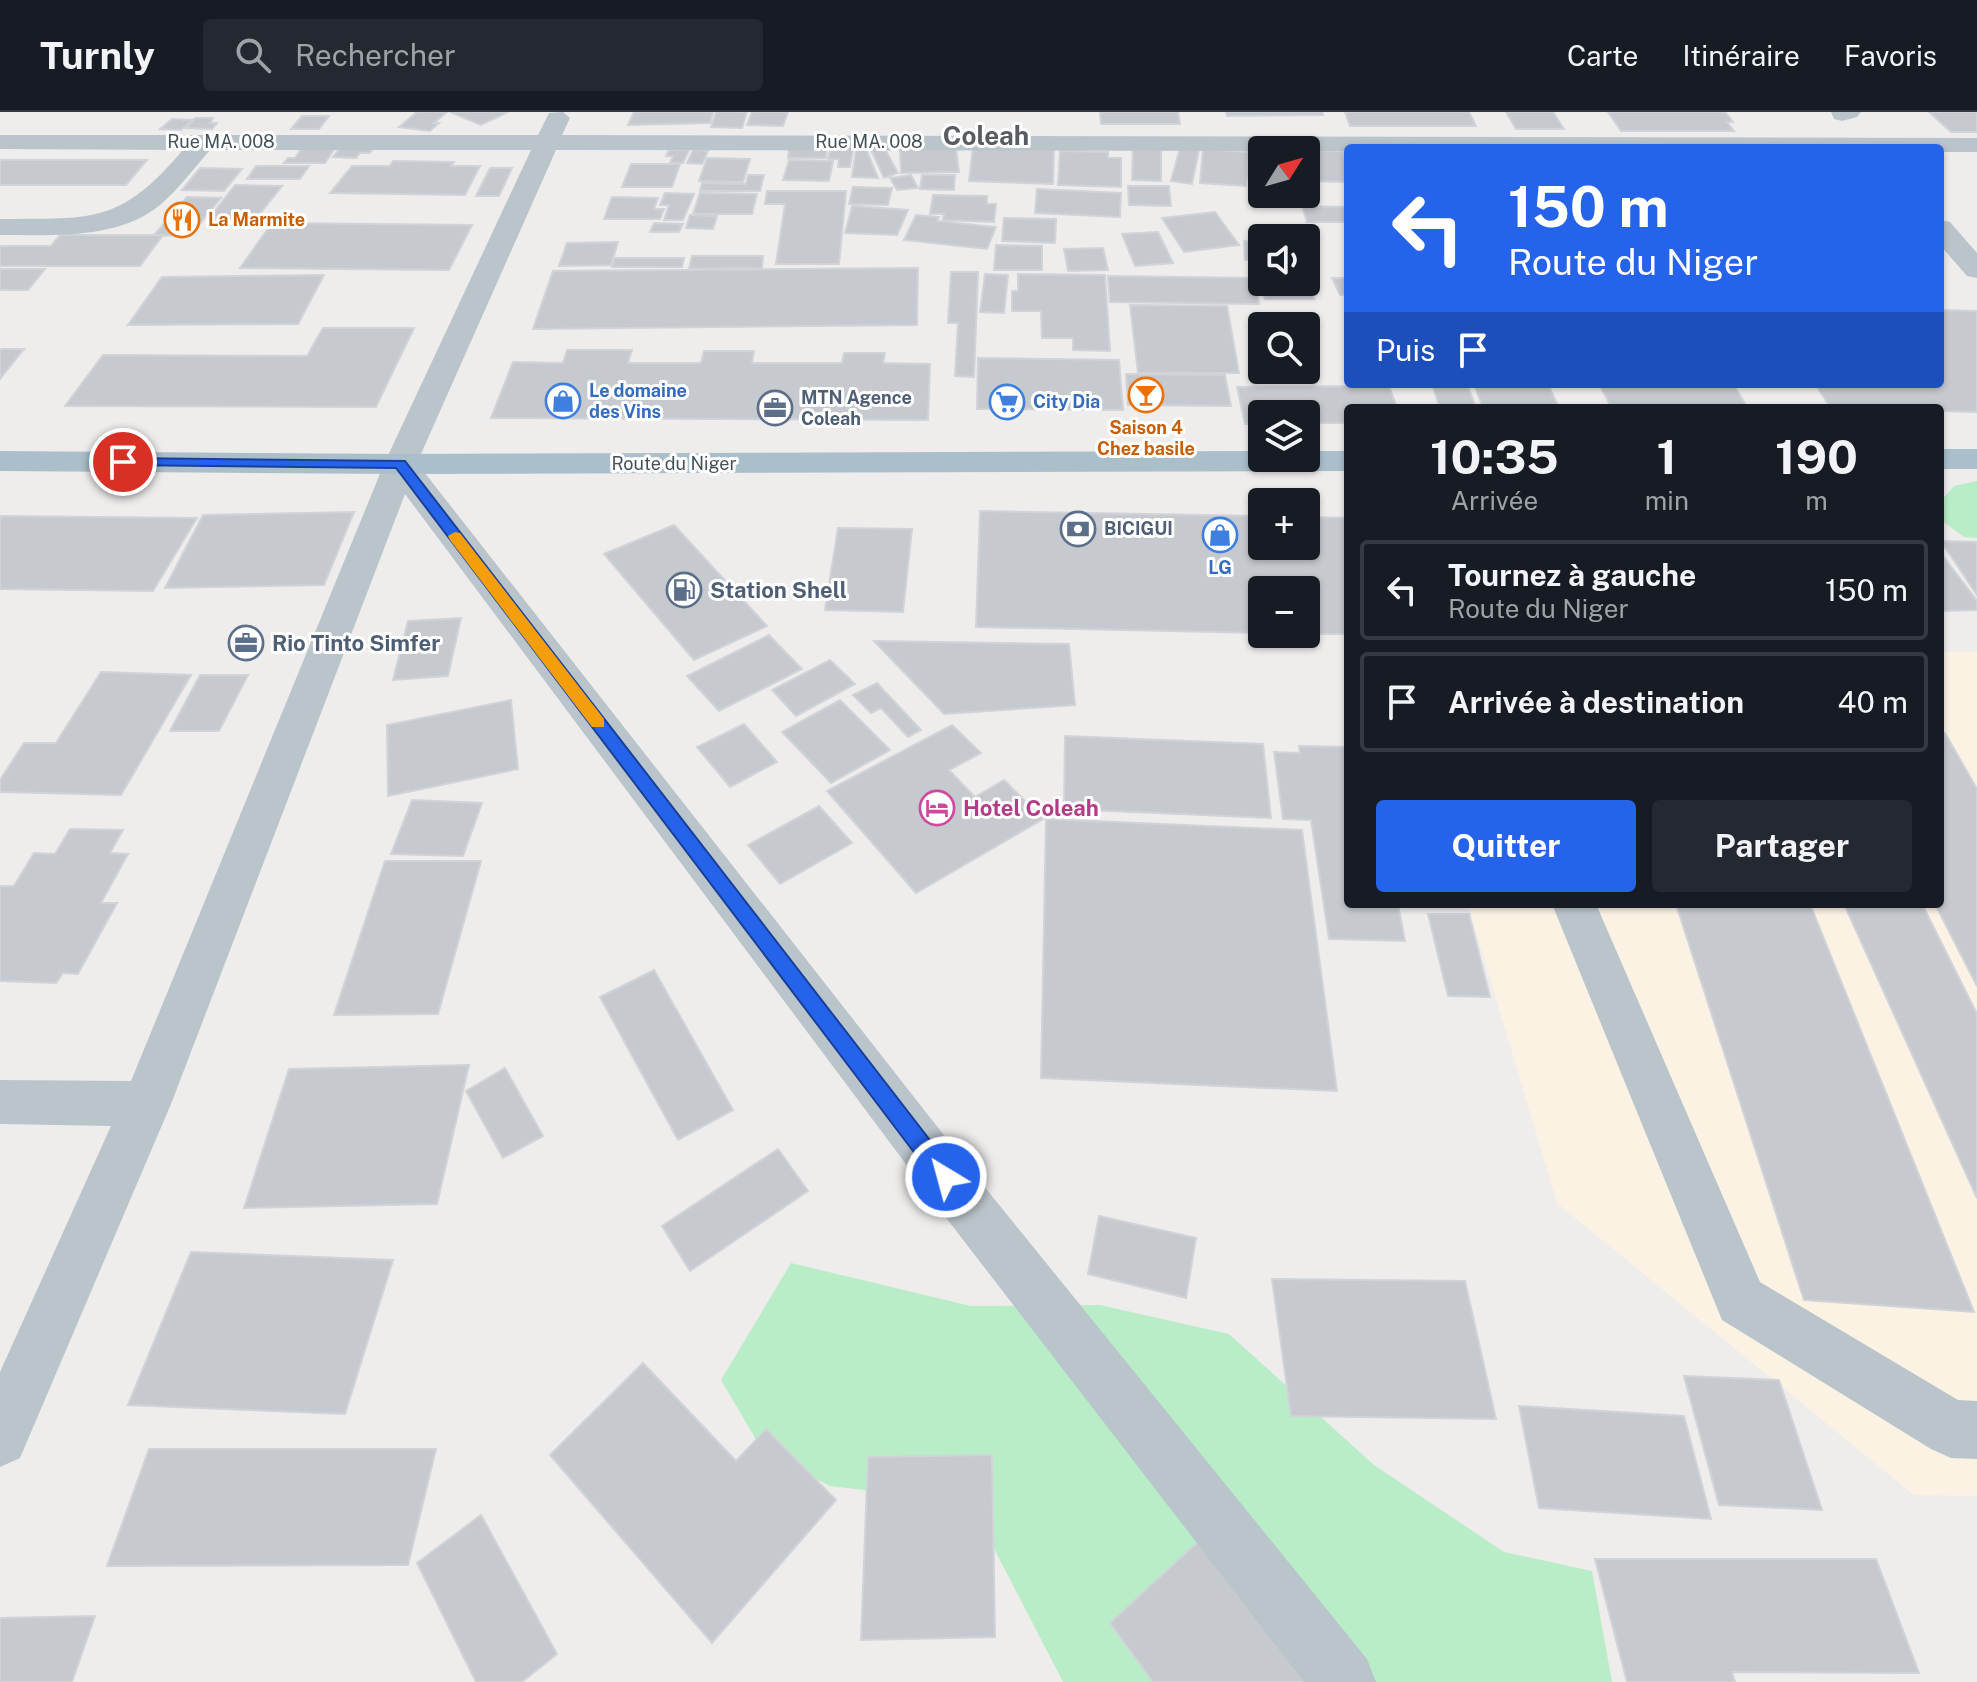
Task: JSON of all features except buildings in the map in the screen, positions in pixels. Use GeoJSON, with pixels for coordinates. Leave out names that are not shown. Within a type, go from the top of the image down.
{"type":"FeatureCollection","features":[{"type":"Feature","properties":{"kind":"main road"},"geometry":{"type":"LineString","coordinates":[[1944,459],[1977,459]]}},
{"type":"Feature","properties":{"kind":"main road","name":"Route du Niger"},"geometry":{"type":"LineString","coordinates":[[0,461],[400,464],[1344,461]]}},
{"type":"Feature","properties":{"kind":"street"},"geometry":{"type":"LineString","coordinates":[[0,1438],[146,1104],[400,464],[561,112]]}},
{"type":"Feature","properties":{"kind":"street"},"geometry":{"type":"LineString","coordinates":[[1844,113],[1868,144]]}},
{"type":"Feature","properties":{"kind":"street","name":"Rue MA. 008"},"geometry":{"type":"LineString","coordinates":[[0,142],[1344,144]]}},
{"type":"Feature","properties":{"kind":"street"},"geometry":{"type":"LineString","coordinates":[[0,227],[78,225],[115,219],[144,205],[203,142]]}},
{"type":"Feature","properties":{"kind":"street","name":"Rue MA. 008"},"geometry":{"type":"LineString","coordinates":[[1944,145],[1977,145]]}},
{"type":"Feature","properties":{"kind":"street"},"geometry":{"type":"LineString","coordinates":[[1944,233],[1977,270]]}},
{"type":"Feature","properties":{"kind":"street"},"geometry":{"type":"LineString","coordinates":[[400,464],[965,1202],[1344,1682]]}},
{"type":"Feature","properties":{"kind":"street"},"geometry":{"type":"LineString","coordinates":[[1576,908],[1741,1301],[1951,1429],[1977,1430]]}},
{"type":"Feature","properties":{"kind":"street"},"geometry":{"type":"LineString","coordinates":[[0,1102],[146,1104]]}},
{"type":"Feature","properties":{"kind":"shaded area"},"geometry":{"type":"Polygon","coordinates":[[[1944,652],[1977,652],[1977,1496],[1914,1495],[1557,1203],[1469,908],[1944,908],[1944,652]]]}},
{"type":"Feature","properties":{"kind":"green space"},"geometry":{"type":"Polygon","coordinates":[[[1977,481],[1977,538],[1964,537],[1944,522],[1944,497],[1954,486],[1977,481]]]}},
{"type":"Feature","properties":{"kind":"green space"},"geometry":{"type":"Polygon","coordinates":[[[791,1263],[971,1306],[1100,1305],[1229,1334],[1374,1465],[1504,1552],[1592,1571],[1612,1682],[1063,1682],[970,1502],[830,1486],[764,1453],[721,1380],[791,1263]]]}},
{"type":"Feature","properties":{"kind":"slow traffic"},"geometry":{"type":"LineString","coordinates":[[455,536],[598,723]]}},
{"type":"Feature","properties":{"kind":"place","name":"La Marmite"},"geometry":{"type":"Point","coordinates":[182,220]}},
{"type":"Feature","properties":{"kind":"place","name":"Saison 4 Chez basile"},"geometry":{"type":"Point","coordinates":[1146,395]}},
{"type":"Feature","properties":{"kind":"place","name":"Le domaine des Vins"},"geometry":{"type":"Point","coordinates":[563,401]}},
{"type":"Feature","properties":{"kind":"place","name":"City Dia"},"geometry":{"type":"Point","coordinates":[1007,402]}},
{"type":"Feature","properties":{"kind":"place","name":"MTN Agence Coleah"},"geometry":{"type":"Point","coordinates":[775,408]}},
{"type":"Feature","properties":{"kind":"place","name":"BICIGUI"},"geometry":{"type":"Point","coordinates":[1078,529]}},
{"type":"Feature","properties":{"kind":"place","name":"LG"},"geometry":{"type":"Point","coordinates":[1220,535]}},
{"type":"Feature","properties":{"kind":"place","name":"Station Shell"},"geometry":{"type":"Point","coordinates":[684,590]}},
{"type":"Feature","properties":{"kind":"place","name":"Rio Tinto Simfer"},"geometry":{"type":"Point","coordinates":[246,643]}},
{"type":"Feature","properties":{"kind":"place","name":"Hotel Coleah"},"geometry":{"type":"Point","coordinates":[937,808]}},
{"type":"Feature","properties":{"kind":"district","name":"Coleah"},"geometry":{"type":"Point","coordinates":[986,136]}},
{"type":"Feature","properties":{"kind":"route"},"geometry":{"type":"LineString","coordinates":[[123,462],[400,464],[946,1177]]}}]}
